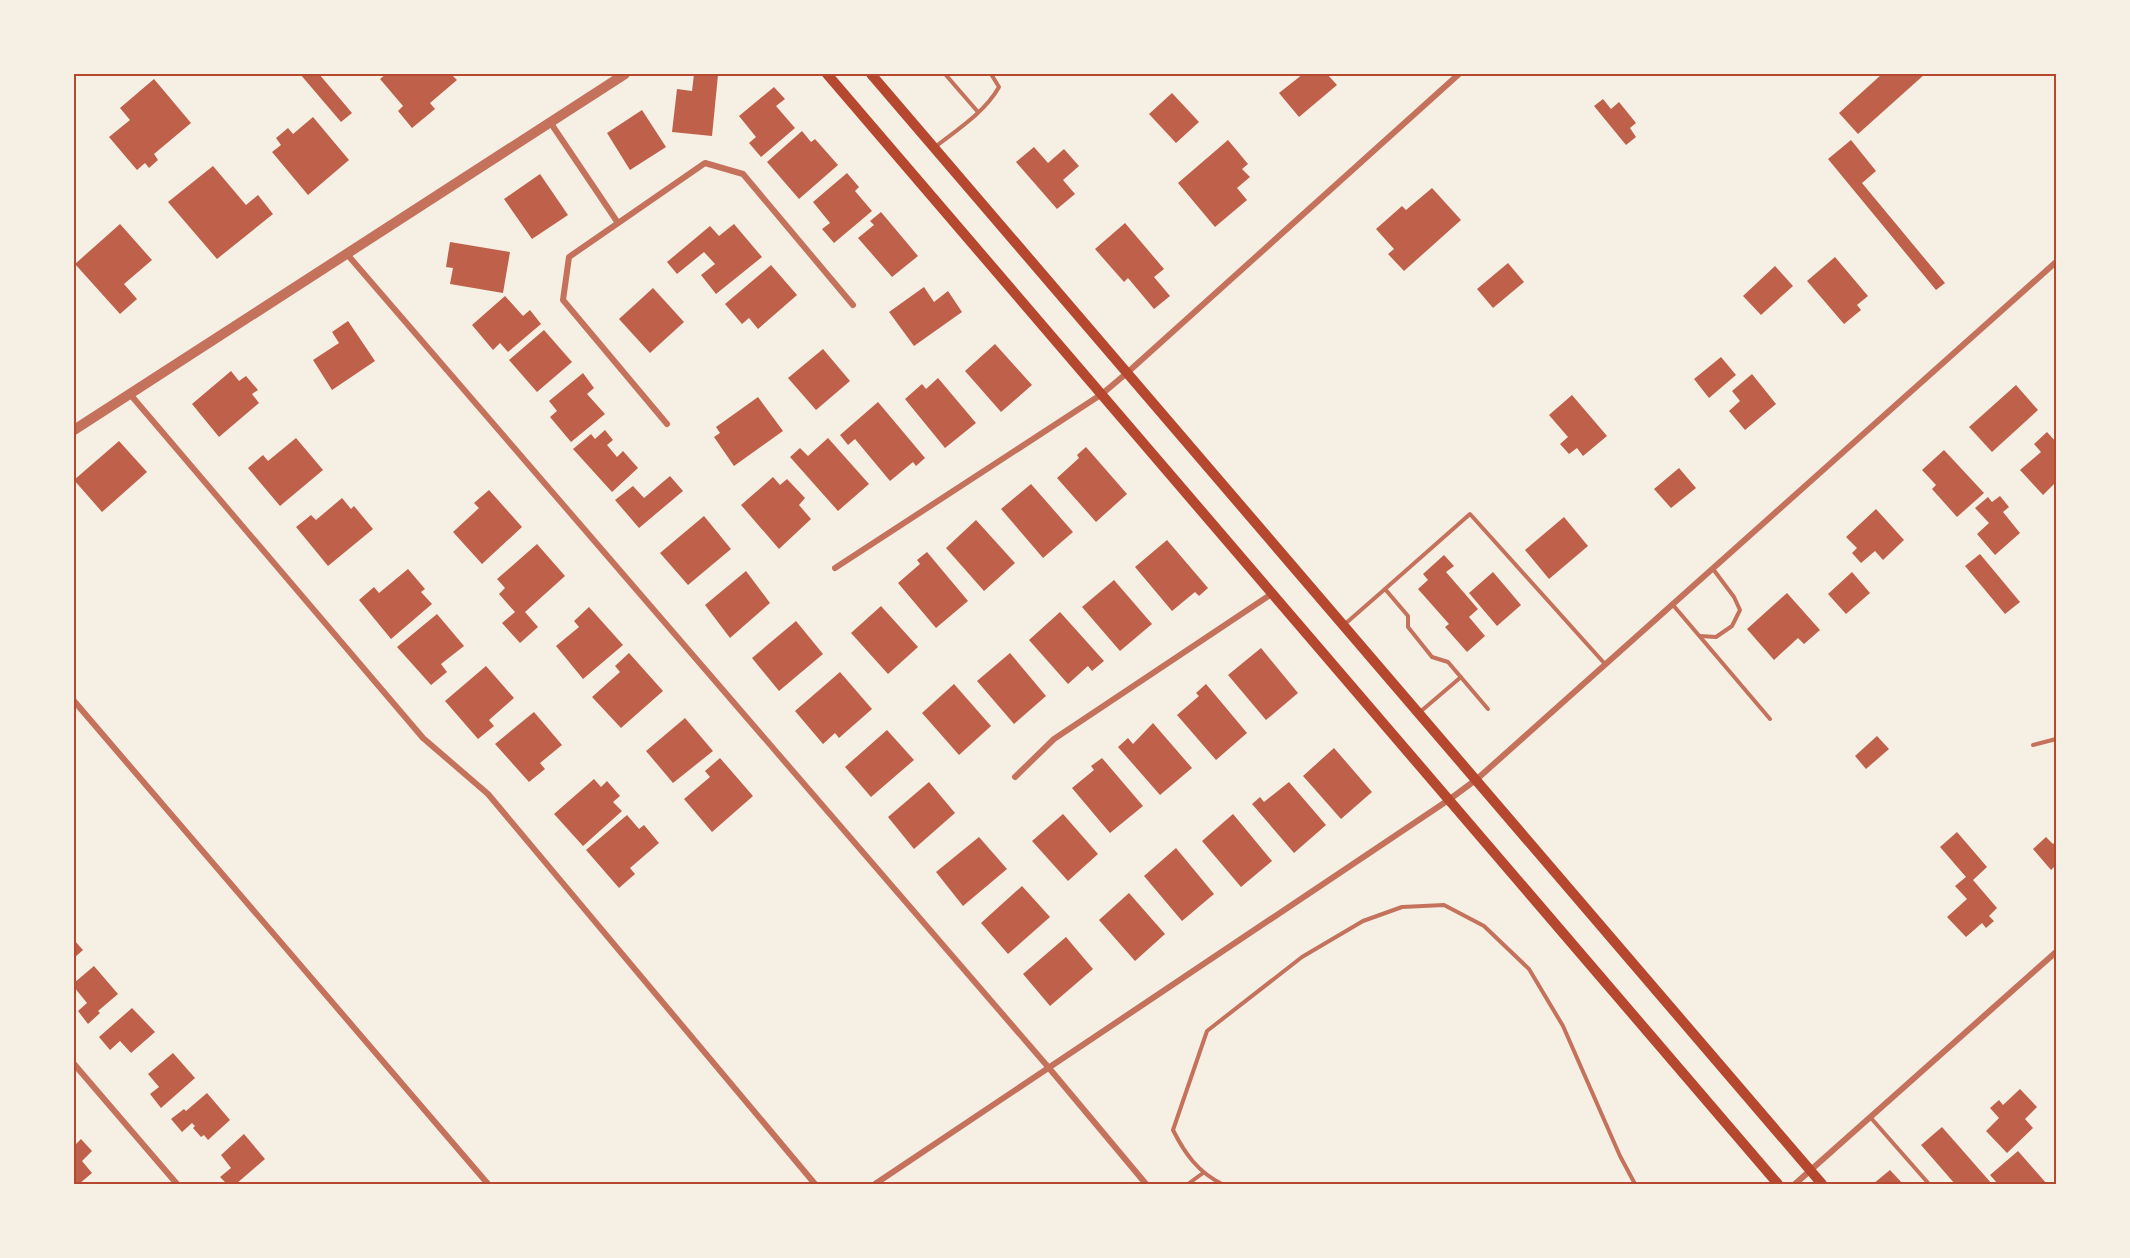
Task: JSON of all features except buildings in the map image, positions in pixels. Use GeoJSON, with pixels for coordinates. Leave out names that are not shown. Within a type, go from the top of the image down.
{"type":"FeatureCollection","features":[{"type":"Feature","properties":{"kind":"main road"},"geometry":{"type":"LineString","coordinates":[[827,74],[1274,593],[1778,1185]]}},
{"type":"Feature","properties":{"kind":"main road"},"geometry":{"type":"LineString","coordinates":[[871,74],[1420,712],[1822,1185]]}},
{"type":"Feature","properties":{"kind":"street"},"geometry":{"type":"LineString","coordinates":[[74,430],[625,74]]}},
{"type":"Feature","properties":{"kind":"street"},"geometry":{"type":"LineString","coordinates":[[835,568],[1102,394],[1459,74]]}},
{"type":"Feature","properties":{"kind":"street"},"geometry":{"type":"LineString","coordinates":[[550,122],[618,223]]}},
{"type":"Feature","properties":{"kind":"street"},"geometry":{"type":"LineString","coordinates":[[667,424],[563,300],[569,257],[705,163],[743,174],[853,305]]}},
{"type":"Feature","properties":{"kind":"street"},"geometry":{"type":"LineString","coordinates":[[346,253],[1049,1068],[1146,1185]]}},
{"type":"Feature","properties":{"kind":"street"},"geometry":{"type":"LineString","coordinates":[[875,1185],[1450,800],[1477,779],[2056,262]]}},
{"type":"Feature","properties":{"kind":"street"},"geometry":{"type":"LineString","coordinates":[[129,393],[423,738],[488,794],[815,1185]]}},
{"type":"Feature","properties":{"kind":"street"},"geometry":{"type":"LineString","coordinates":[[1015,777],[1054,739],[1274,593]]}},
{"type":"Feature","properties":{"kind":"street"},"geometry":{"type":"LineString","coordinates":[[74,700],[488,1185]]}},
{"type":"Feature","properties":{"kind":"street"},"geometry":{"type":"LineString","coordinates":[[1795,1185],[2056,952]]}},
{"type":"Feature","properties":{"kind":"street"},"geometry":{"type":"LineString","coordinates":[[74,1065],[177,1185]]}},
{"type":"Feature","properties":{"kind":"lane"},"geometry":{"type":"LineString","coordinates":[[945,74],[978,112]]}},
{"type":"Feature","properties":{"kind":"lane"},"geometry":{"type":"LineString","coordinates":[[934,147],[978,112],[994,96],[999,87],[991,74]]}},
{"type":"Feature","properties":{"kind":"lane"},"geometry":{"type":"LineString","coordinates":[[1344,624],[1470,514],[1605,664]]}},
{"type":"Feature","properties":{"kind":"lane"},"geometry":{"type":"LineString","coordinates":[[1699,636],[1716,637],[1732,626],[1740,610],[1734,597],[1713,568]]}},
{"type":"Feature","properties":{"kind":"lane"},"geometry":{"type":"LineString","coordinates":[[1385,589],[1408,616],[1408,627],[1432,657],[1448,662],[1488,709]]}},
{"type":"Feature","properties":{"kind":"lane"},"geometry":{"type":"LineString","coordinates":[[1673,604],[1770,719]]}},
{"type":"Feature","properties":{"kind":"lane"},"geometry":{"type":"LineString","coordinates":[[1420,712],[1461,677]]}},
{"type":"Feature","properties":{"kind":"lane"},"geometry":{"type":"LineString","coordinates":[[2033,745],[2056,739]]}},
{"type":"Feature","properties":{"kind":"lane"},"geometry":{"type":"LineString","coordinates":[[1222,1185],[1203,1173],[1184,1150],[1173,1130],[1207,1031],[1302,957],[1363,921],[1402,906],[1444,905],[1485,926],[1529,969],[1563,1026],[1635,1185]]}},
{"type":"Feature","properties":{"kind":"lane"},"geometry":{"type":"LineString","coordinates":[[1871,1118],[1929,1185]]}},
{"type":"Feature","properties":{"kind":"lane"},"geometry":{"type":"LineString","coordinates":[[1188,1185],[1203,1173]]}}]}
